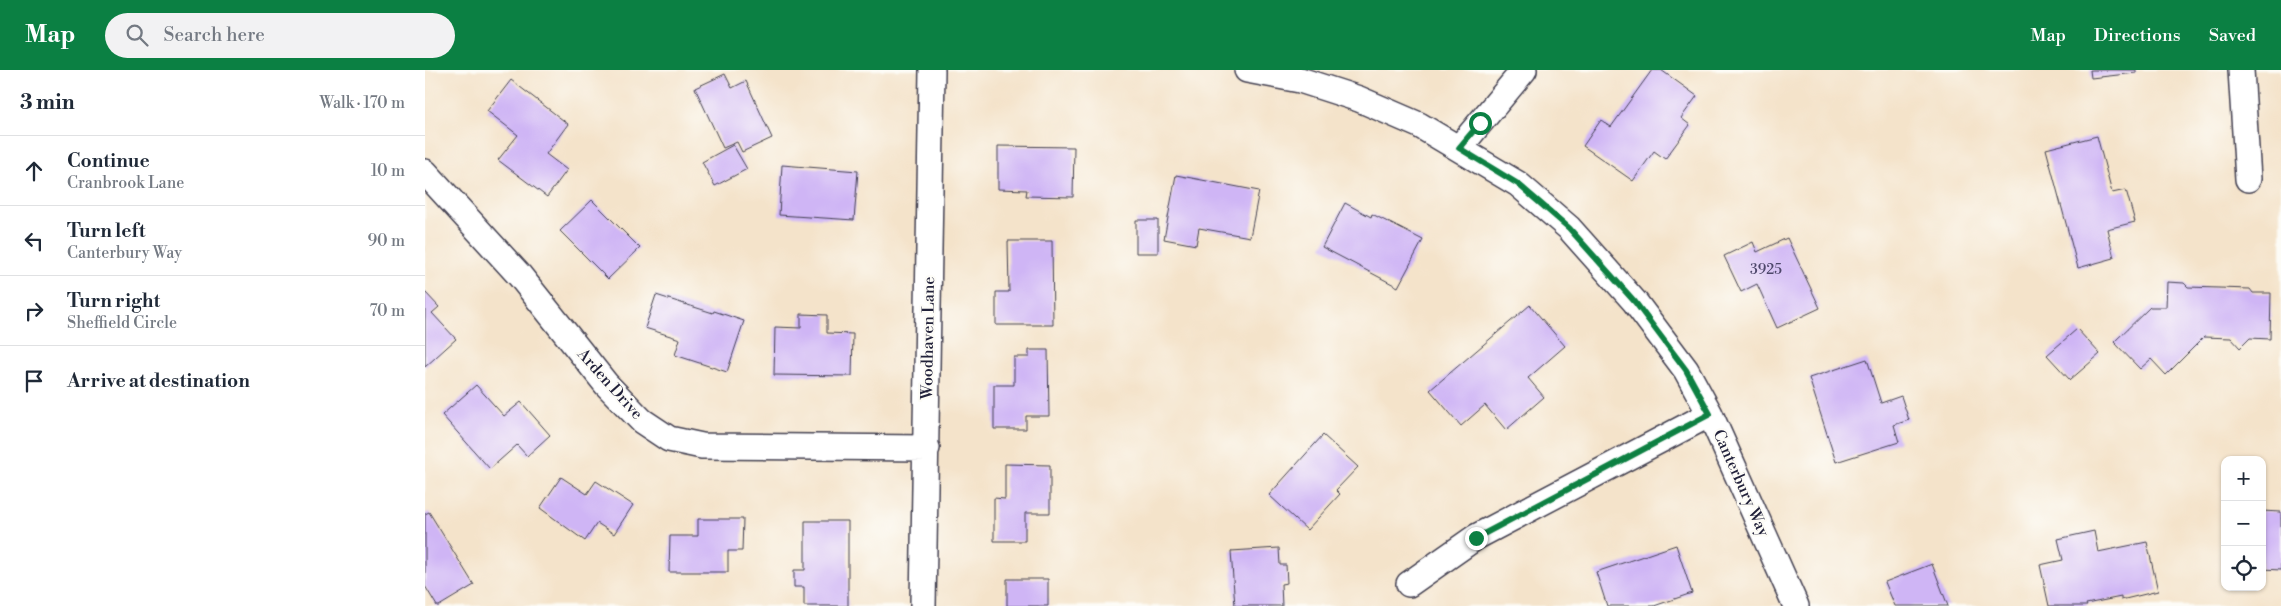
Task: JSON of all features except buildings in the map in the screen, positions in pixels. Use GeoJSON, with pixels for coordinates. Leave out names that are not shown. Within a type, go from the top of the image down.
{"type":"FeatureCollection","features":[{"type":"Feature","properties":{"kind":"street","name":"Woodhaven Lane"},"geometry":{"type":"LineString","coordinates":[[923,606],[932,70]]}},
{"type":"Feature","properties":{"kind":"street","name":"Canterbury Way"},"geometry":{"type":"LineString","coordinates":[[1247,70],[1300,80],[1359,99],[1419,125],[1518,184],[1569,228],[1635,302],[1686,370],[1710,414],[1796,606]]}},
{"type":"Feature","properties":{"kind":"street"},"geometry":{"type":"LineString","coordinates":[[1459,148],[1523,70]]}},
{"type":"Feature","properties":{"kind":"street"},"geometry":{"type":"LineString","coordinates":[[2241,70],[2248,179]]}},
{"type":"Feature","properties":{"kind":"street","name":"Arden Drive"},"geometry":{"type":"LineString","coordinates":[[425,172],[520,276],[606,384],[642,421],[669,439],[702,446],[927,448]]}},
{"type":"Feature","properties":{"kind":"street"},"geometry":{"type":"LineString","coordinates":[[1409,584],[1476,538],[1710,414]]}},
{"type":"Feature","properties":{"kind":"route"},"geometry":{"type":"LineString","coordinates":[[1476,538],[1710,414],[1686,370],[1635,302],[1569,228],[1518,184],[1459,148],[1480,123]]}}]}
